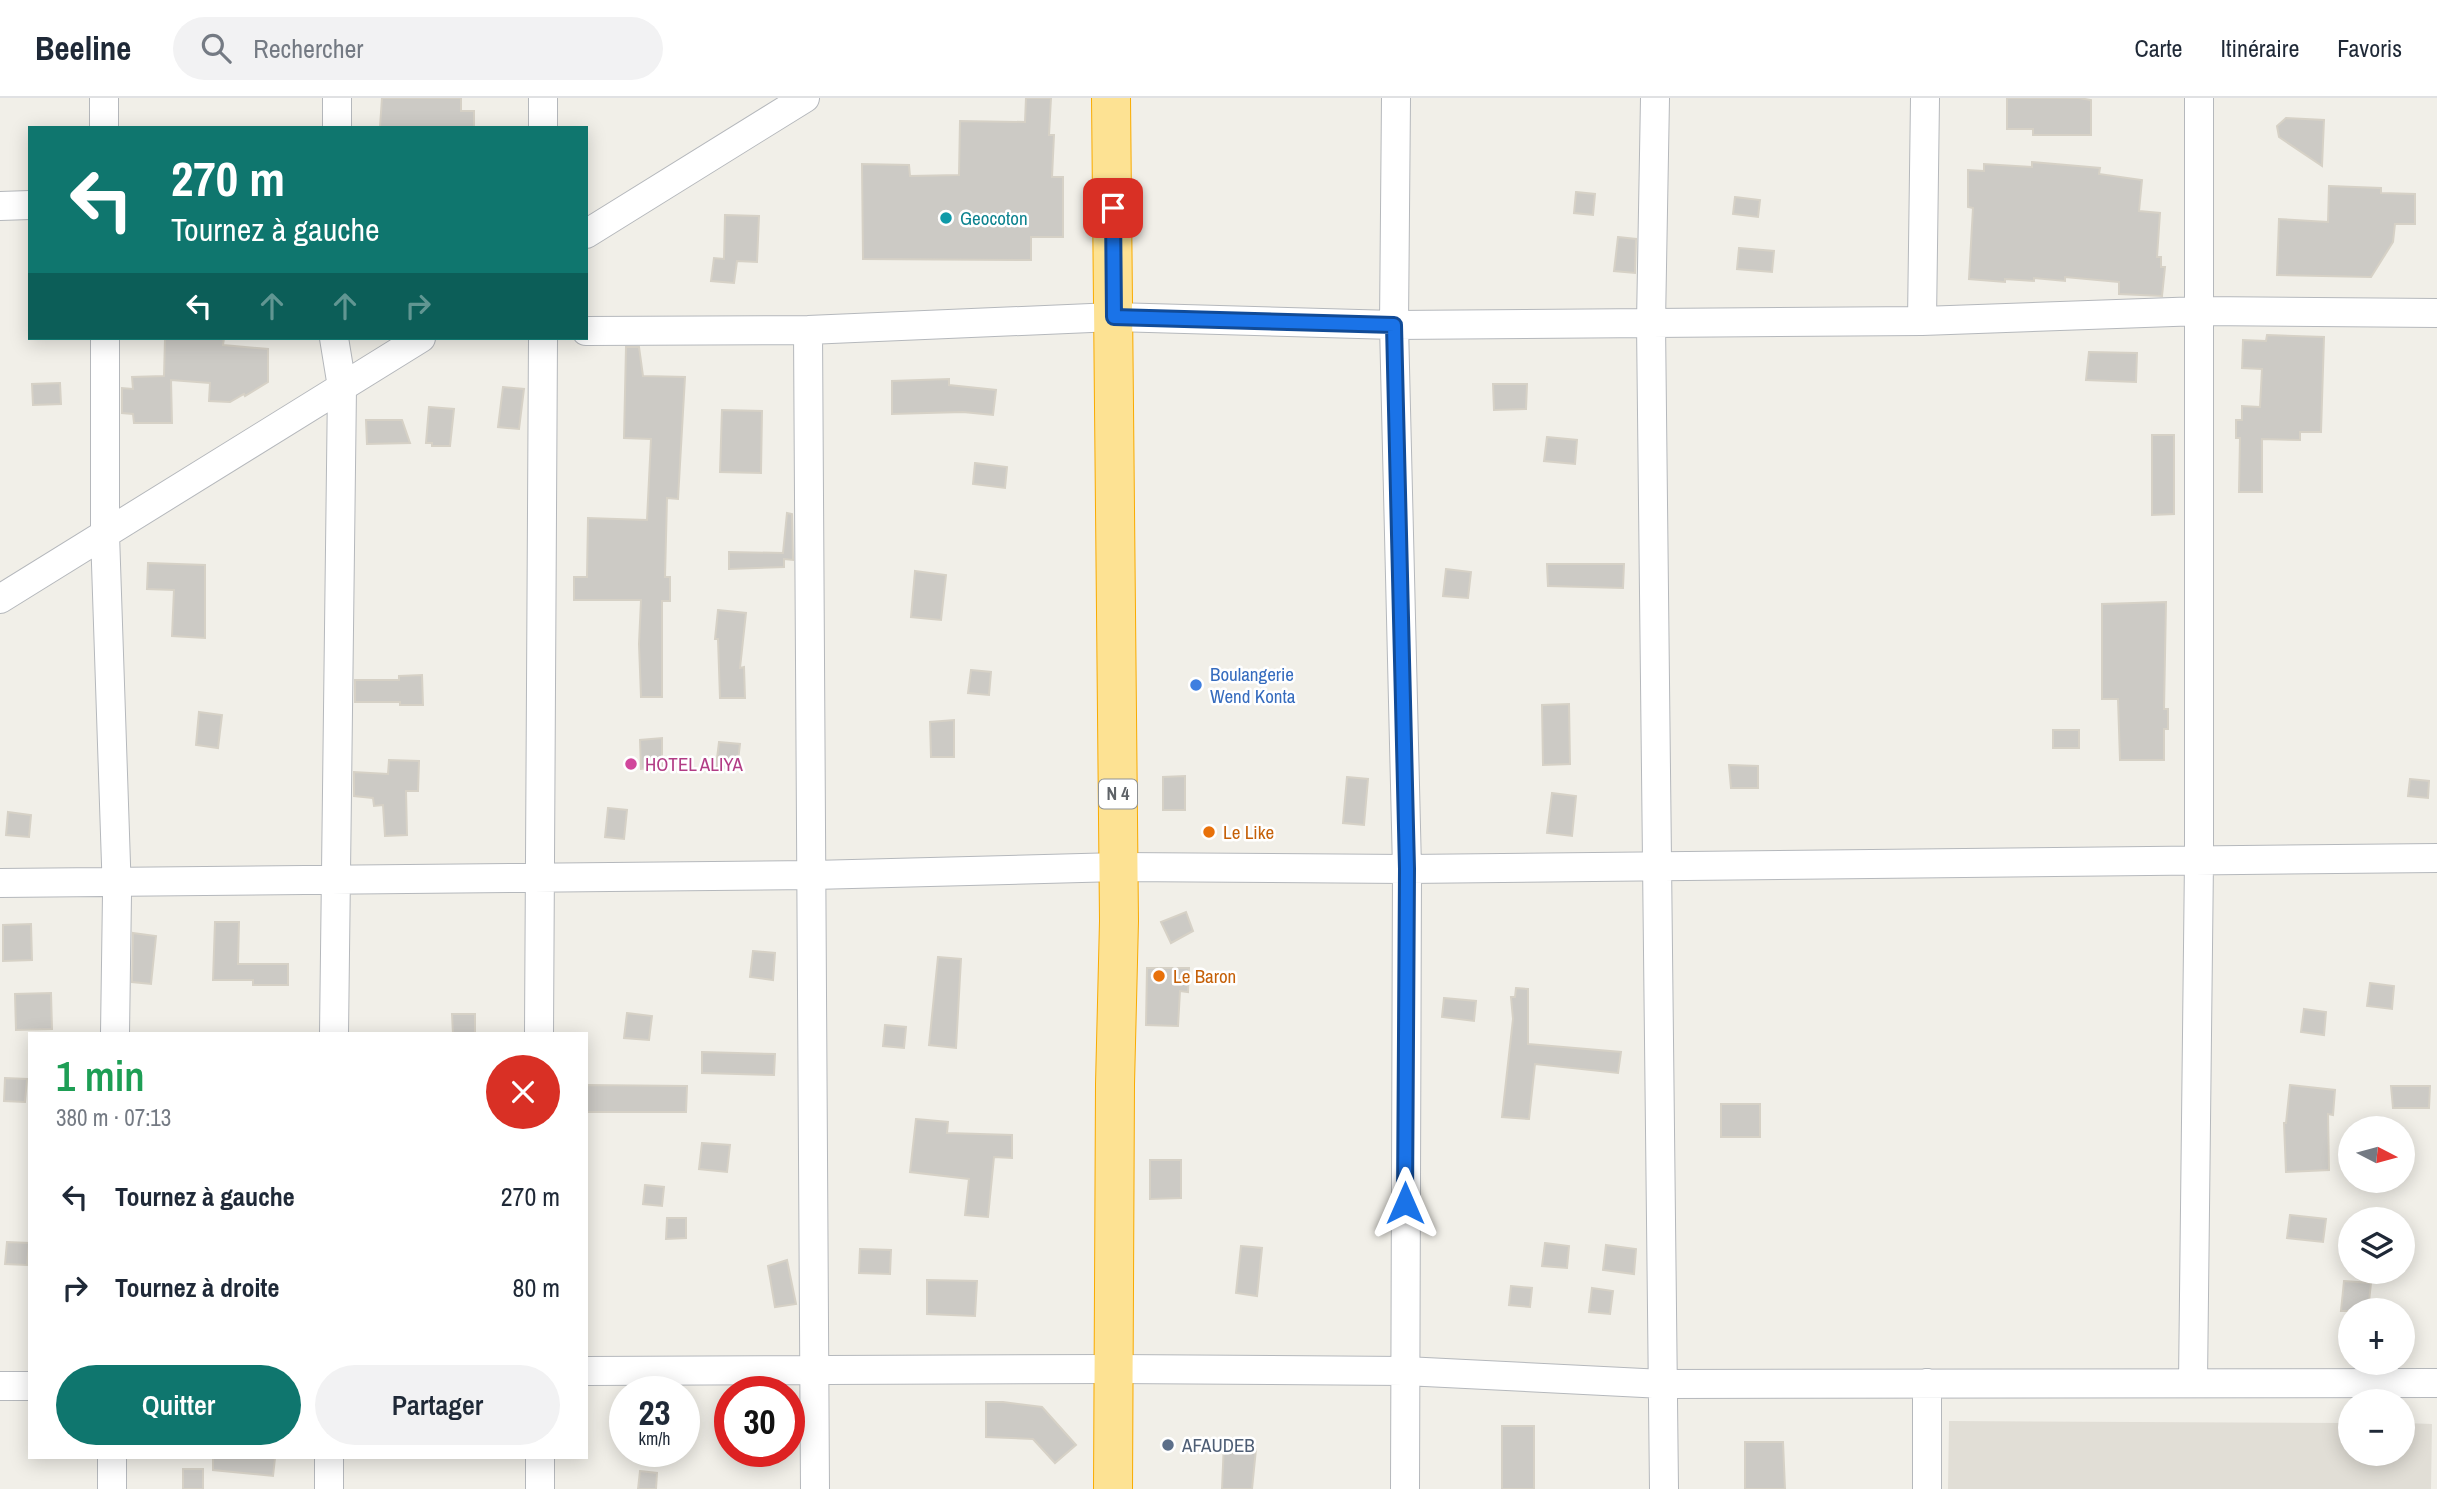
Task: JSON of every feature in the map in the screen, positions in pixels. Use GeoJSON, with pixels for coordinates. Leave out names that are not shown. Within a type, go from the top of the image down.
{"type":"FeatureCollection","features":[{"type":"Feature","properties":{"kind":"highway","name":"N 4"},"geometry":{"type":"LineString","coordinates":[[1111,98],[1118,867],[1113,1489]]}},
{"type":"Feature","properties":{"kind":"street"},"geometry":{"type":"LineString","coordinates":[[104,98],[104,126]]}},
{"type":"Feature","properties":{"kind":"street"},"geometry":{"type":"LineString","coordinates":[[337,98],[337,126]]}},
{"type":"Feature","properties":{"kind":"street"},"geometry":{"type":"LineString","coordinates":[[543,98],[543,126]]}},
{"type":"Feature","properties":{"kind":"street"},"geometry":{"type":"LineString","coordinates":[[588,233],[805,98]]}},
{"type":"Feature","properties":{"kind":"street"},"geometry":{"type":"LineString","coordinates":[[1396,98],[1394,325],[1407,869],[1405,1489]]}},
{"type":"Feature","properties":{"kind":"street"},"geometry":{"type":"LineString","coordinates":[[1655,98],[1651,323],[1664,1489]]}},
{"type":"Feature","properties":{"kind":"street"},"geometry":{"type":"LineString","coordinates":[[1922,321],[1925,98]]}},
{"type":"Feature","properties":{"kind":"street"},"geometry":{"type":"LineString","coordinates":[[2193,1383],[2199,860],[2199,98]]}},
{"type":"Feature","properties":{"kind":"street"},"geometry":{"type":"LineString","coordinates":[[0,206],[28,205]]}},
{"type":"Feature","properties":{"kind":"street"},"geometry":{"type":"LineString","coordinates":[[588,331],[808,330],[1114,317],[1394,325],[1922,321],[2201,311],[2437,313]]}},
{"type":"Feature","properties":{"kind":"street"},"geometry":{"type":"LineString","coordinates":[[808,330],[815,1489]]}},
{"type":"Feature","properties":{"kind":"street"},"geometry":{"type":"LineString","coordinates":[[105,340],[105,534],[116,882],[115,1032]]}},
{"type":"Feature","properties":{"kind":"street"},"geometry":{"type":"LineString","coordinates":[[334,340],[342,387],[334,1032]]}},
{"type":"Feature","properties":{"kind":"street"},"geometry":{"type":"LineString","coordinates":[[0,599],[418,340]]}},
{"type":"Feature","properties":{"kind":"street"},"geometry":{"type":"LineString","coordinates":[[539,1032],[543,340]]}},
{"type":"Feature","properties":{"kind":"street"},"geometry":{"type":"LineString","coordinates":[[0,883],[813,875],[1118,867],[1407,869],[2437,858]]}},
{"type":"Feature","properties":{"kind":"street"},"geometry":{"type":"LineString","coordinates":[[588,1371],[1405,1371],[1663,1384],[2437,1383]]}},
{"type":"Feature","properties":{"kind":"street"},"geometry":{"type":"LineString","coordinates":[[1927,1384],[1927,1489]]}},
{"type":"Feature","properties":{"kind":"street"},"geometry":{"type":"LineString","coordinates":[[0,1386],[28,1386]]}},
{"type":"Feature","properties":{"kind":"street"},"geometry":{"type":"LineString","coordinates":[[111,1459],[112,1489]]}},
{"type":"Feature","properties":{"kind":"street"},"geometry":{"type":"LineString","coordinates":[[329,1459],[329,1489]]}},
{"type":"Feature","properties":{"kind":"street"},"geometry":{"type":"LineString","coordinates":[[540,1459],[540,1489]]}},
{"type":"Feature","properties":{"kind":"shaded area"},"geometry":{"type":"Polygon","coordinates":[[[1949,1421],[2338,1423],[2338,1466],[2415,1466],[2415,1423],[2432,1424],[2431,1489],[1948,1489],[1949,1421]]]}},
{"type":"Feature","properties":{"kind":"building"},"geometry":{"type":"Polygon","coordinates":[[[382,98],[461,98],[461,111],[474,111],[474,126],[380,126],[382,98]]]}},
{"type":"Feature","properties":{"kind":"building","name":"Geocoton"},"geometry":{"type":"Polygon","coordinates":[[[1026,98],[1051,98],[1049,135],[1054,135],[1052,177],[1063,177],[1063,237],[1031,237],[1031,260],[863,259],[862,164],[909,165],[910,176],[959,175],[960,121],[1025,122],[1026,98]]]}},
{"type":"Feature","properties":{"kind":"building"},"geometry":{"type":"Polygon","coordinates":[[[2007,98],[2091,100],[2091,135],[2033,135],[2033,129],[2007,129],[2007,98]]]}},
{"type":"Feature","properties":{"kind":"building"},"geometry":{"type":"Polygon","coordinates":[[[2286,118],[2324,120],[2322,166],[2279,137],[2277,126],[2286,118]]]}},
{"type":"Feature","properties":{"kind":"building"},"geometry":{"type":"Polygon","coordinates":[[[2032,162],[2100,168],[2099,174],[2142,180],[2139,211],[2160,213],[2157,257],[2161,257],[2161,267],[2165,267],[2162,296],[2119,294],[2119,282],[2065,277],[2065,281],[2034,278],[2034,281],[2005,279],[2005,282],[1969,279],[1973,208],[1968,207],[1968,170],[1984,171],[1984,164],[2032,167],[2032,162]]]}},
{"type":"Feature","properties":{"kind":"building"},"geometry":{"type":"Polygon","coordinates":[[[2329,186],[2381,188],[2381,193],[2415,194],[2415,224],[2395,224],[2393,242],[2371,277],[2277,275],[2279,219],[2328,222],[2329,186]]]}},
{"type":"Feature","properties":{"kind":"building"},"geometry":{"type":"Polygon","coordinates":[[[1576,192],[1595,194],[1593,215],[1574,213],[1576,192]]]}},
{"type":"Feature","properties":{"kind":"building"},"geometry":{"type":"Polygon","coordinates":[[[1735,197],[1760,200],[1758,217],[1733,214],[1735,197]]]}},
{"type":"Feature","properties":{"kind":"building"},"geometry":{"type":"Polygon","coordinates":[[[725,215],[759,216],[757,262],[737,261],[734,283],[711,281],[714,258],[724,259],[725,215]]]}},
{"type":"Feature","properties":{"kind":"building"},"geometry":{"type":"Polygon","coordinates":[[[1618,237],[1636,239],[1635,273],[1614,271],[1618,237]]]}},
{"type":"Feature","properties":{"kind":"building"},"geometry":{"type":"Polygon","coordinates":[[[1739,248],[1774,251],[1772,272],[1737,269],[1739,248]]]}},
{"type":"Feature","properties":{"kind":"building"},"geometry":{"type":"Polygon","coordinates":[[[2267,335],[2324,337],[2321,432],[2300,432],[2300,440],[2262,439],[2262,492],[2239,492],[2240,438],[2236,438],[2236,420],[2242,420],[2242,406],[2260,407],[2262,369],[2242,368],[2243,340],[2266,341],[2267,335]]]}},
{"type":"Feature","properties":{"kind":"building"},"geometry":{"type":"Polygon","coordinates":[[[165,340],[224,340],[223,345],[268,349],[268,382],[245,396],[244,394],[230,402],[209,401],[210,383],[171,380],[172,423],[134,423],[133,414],[122,413],[122,388],[133,389],[132,377],[164,376],[165,340]]]}},
{"type":"Feature","properties":{"kind":"building"},"geometry":{"type":"Polygon","coordinates":[[[626,347],[639,347],[643,376],[685,377],[678,499],[667,498],[665,577],[670,577],[670,601],[662,601],[662,697],[641,697],[641,600],[574,600],[574,577],[587,577],[588,518],[647,520],[651,439],[624,438],[626,347]]]}},
{"type":"Feature","properties":{"kind":"building"},"geometry":{"type":"Polygon","coordinates":[[[2089,352],[2137,353],[2136,382],[2086,380],[2089,352]]]}},
{"type":"Feature","properties":{"kind":"building"},"geometry":{"type":"Polygon","coordinates":[[[949,379],[949,385],[996,390],[993,415],[963,412],[892,414],[892,381],[949,379]]]}},
{"type":"Feature","properties":{"kind":"building"},"geometry":{"type":"Polygon","coordinates":[[[60,383],[61,404],[33,405],[32,384],[60,383]]]}},
{"type":"Feature","properties":{"kind":"building"},"geometry":{"type":"Polygon","coordinates":[[[1493,384],[1527,384],[1526,409],[1494,410],[1493,384]]]}},
{"type":"Feature","properties":{"kind":"building"},"geometry":{"type":"Polygon","coordinates":[[[503,387],[524,389],[519,429],[498,427],[503,387]]]}},
{"type":"Feature","properties":{"kind":"building"},"geometry":{"type":"Polygon","coordinates":[[[429,407],[454,409],[450,446],[432,446],[432,443],[426,443],[429,407]]]}},
{"type":"Feature","properties":{"kind":"building"},"geometry":{"type":"Polygon","coordinates":[[[722,410],[762,411],[761,473],[720,472],[722,410]]]}},
{"type":"Feature","properties":{"kind":"building"},"geometry":{"type":"Polygon","coordinates":[[[366,420],[402,420],[410,443],[367,444],[366,420]]]}},
{"type":"Feature","properties":{"kind":"building"},"geometry":{"type":"Polygon","coordinates":[[[2152,435],[2174,435],[2174,514],[2152,515],[2152,435]]]}},
{"type":"Feature","properties":{"kind":"building"},"geometry":{"type":"Polygon","coordinates":[[[1547,437],[1577,440],[1575,464],[1544,461],[1547,437]]]}},
{"type":"Feature","properties":{"kind":"building"},"geometry":{"type":"Polygon","coordinates":[[[975,463],[1007,467],[1005,488],[973,484],[975,463]]]}},
{"type":"Feature","properties":{"kind":"building"},"geometry":{"type":"Polygon","coordinates":[[[787,513],[792,514],[793,560],[784,559],[784,567],[729,569],[729,552],[783,553],[787,513]]]}},
{"type":"Feature","properties":{"kind":"building"},"geometry":{"type":"Polygon","coordinates":[[[148,563],[205,565],[205,638],[172,636],[174,590],[147,589],[148,563]]]}},
{"type":"Feature","properties":{"kind":"building"},"geometry":{"type":"Polygon","coordinates":[[[1547,564],[1624,564],[1623,588],[1548,586],[1547,564]]]}},
{"type":"Feature","properties":{"kind":"building"},"geometry":{"type":"Polygon","coordinates":[[[1446,569],[1471,572],[1468,598],[1443,596],[1446,569]]]}},
{"type":"Feature","properties":{"kind":"building"},"geometry":{"type":"Polygon","coordinates":[[[915,571],[946,575],[941,620],[911,617],[915,571]]]}},
{"type":"Feature","properties":{"kind":"building"},"geometry":{"type":"Polygon","coordinates":[[[2166,602],[2164,709],[2168,709],[2168,729],[2164,729],[2164,760],[2120,760],[2118,699],[2102,699],[2102,604],[2166,602]]]}},
{"type":"Feature","properties":{"kind":"building"},"geometry":{"type":"Polygon","coordinates":[[[718,610],[746,613],[740,668],[744,667],[745,698],[720,698],[718,639],[715,639],[718,610]]]}},
{"type":"Feature","properties":{"kind":"building"},"geometry":{"type":"Polygon","coordinates":[[[971,670],[991,672],[989,695],[968,693],[971,670]]]}},
{"type":"Feature","properties":{"kind":"building"},"geometry":{"type":"Polygon","coordinates":[[[422,675],[423,705],[355,702],[355,680],[399,680],[399,676],[422,675]]]}},
{"type":"Feature","properties":{"kind":"building"},"geometry":{"type":"Polygon","coordinates":[[[1569,704],[1570,764],[1543,765],[1542,705],[1569,704]]]}},
{"type":"Feature","properties":{"kind":"building"},"geometry":{"type":"Polygon","coordinates":[[[199,712],[222,715],[218,748],[196,745],[199,712]]]}},
{"type":"Feature","properties":{"kind":"building"},"geometry":{"type":"Polygon","coordinates":[[[954,720],[954,757],[931,757],[930,722],[954,720]]]}},
{"type":"Feature","properties":{"kind":"building"},"geometry":{"type":"Polygon","coordinates":[[[2053,730],[2079,730],[2079,748],[2053,748],[2053,730]]]}},
{"type":"Feature","properties":{"kind":"building"},"geometry":{"type":"Polygon","coordinates":[[[662,738],[662,767],[641,769],[640,740],[662,738]]]}},
{"type":"Feature","properties":{"kind":"building"},"geometry":{"type":"Polygon","coordinates":[[[719,742],[740,744],[737,769],[716,767],[719,742]]]}},
{"type":"Feature","properties":{"kind":"building"},"geometry":{"type":"Polygon","coordinates":[[[389,760],[419,761],[418,791],[406,791],[407,835],[385,836],[383,805],[374,806],[373,798],[354,796],[354,772],[388,774],[389,760]]]}},
{"type":"Feature","properties":{"kind":"building"},"geometry":{"type":"Polygon","coordinates":[[[1729,765],[1758,766],[1758,788],[1731,788],[1729,765]]]}},
{"type":"Feature","properties":{"kind":"building"},"geometry":{"type":"Polygon","coordinates":[[[1185,776],[1185,810],[1163,810],[1163,777],[1185,776]]]}},
{"type":"Feature","properties":{"kind":"building"},"geometry":{"type":"Polygon","coordinates":[[[1347,777],[1368,779],[1364,825],[1343,823],[1347,777]]]}},
{"type":"Feature","properties":{"kind":"building"},"geometry":{"type":"Polygon","coordinates":[[[2410,779],[2429,781],[2428,798],[2408,796],[2410,779]]]}},
{"type":"Feature","properties":{"kind":"building"},"geometry":{"type":"Polygon","coordinates":[[[1552,793],[1576,796],[1572,836],[1547,833],[1552,793]]]}},
{"type":"Feature","properties":{"kind":"building"},"geometry":{"type":"Polygon","coordinates":[[[608,808],[627,810],[624,839],[605,837],[608,808]]]}},
{"type":"Feature","properties":{"kind":"building"},"geometry":{"type":"Polygon","coordinates":[[[8,812],[31,815],[29,837],[6,835],[8,812]]]}},
{"type":"Feature","properties":{"kind":"building"},"geometry":{"type":"Polygon","coordinates":[[[1186,912],[1193,931],[1171,943],[1161,922],[1186,912]]]}},
{"type":"Feature","properties":{"kind":"building"},"geometry":{"type":"Polygon","coordinates":[[[215,922],[239,922],[238,964],[288,964],[288,985],[253,985],[253,980],[213,980],[215,922]]]}},
{"type":"Feature","properties":{"kind":"building"},"geometry":{"type":"Polygon","coordinates":[[[31,924],[32,960],[3,961],[3,925],[31,924]]]}},
{"type":"Feature","properties":{"kind":"building"},"geometry":{"type":"Polygon","coordinates":[[[133,933],[156,936],[151,984],[132,982],[133,933]]]}},
{"type":"Feature","properties":{"kind":"building"},"geometry":{"type":"Polygon","coordinates":[[[753,951],[775,953],[773,980],[750,977],[753,951]]]}},
{"type":"Feature","properties":{"kind":"building"},"geometry":{"type":"Polygon","coordinates":[[[938,957],[961,959],[956,1048],[929,1045],[938,957]]]}},
{"type":"Feature","properties":{"kind":"building"},"geometry":{"type":"Polygon","coordinates":[[[1147,968],[1189,968],[1188,992],[1180,991],[1178,1026],[1146,1025],[1147,968]]]}},
{"type":"Feature","properties":{"kind":"building"},"geometry":{"type":"Polygon","coordinates":[[[2370,983],[2394,986],[2392,1009],[2367,1006],[2370,983]]]}},
{"type":"Feature","properties":{"kind":"building"},"geometry":{"type":"Polygon","coordinates":[[[1516,988],[1528,989],[1528,1044],[1621,1052],[1618,1073],[1535,1064],[1529,1119],[1502,1117],[1513,1019],[1511,997],[1515,997],[1516,988]]]}},
{"type":"Feature","properties":{"kind":"building"},"geometry":{"type":"Polygon","coordinates":[[[51,993],[52,1029],[16,1030],[15,994],[51,993]]]}},
{"type":"Feature","properties":{"kind":"building"},"geometry":{"type":"Polygon","coordinates":[[[1444,998],[1476,1001],[1474,1021],[1442,1017],[1444,998]]]}},
{"type":"Feature","properties":{"kind":"building"},"geometry":{"type":"Polygon","coordinates":[[[2304,1009],[2326,1012],[2324,1035],[2301,1032],[2304,1009]]]}},
{"type":"Feature","properties":{"kind":"building"},"geometry":{"type":"Polygon","coordinates":[[[627,1013],[652,1016],[649,1040],[624,1038],[627,1013]]]}},
{"type":"Feature","properties":{"kind":"building"},"geometry":{"type":"Polygon","coordinates":[[[452,1014],[475,1014],[475,1032],[453,1032],[452,1014]]]}},
{"type":"Feature","properties":{"kind":"building"},"geometry":{"type":"Polygon","coordinates":[[[885,1025],[906,1027],[904,1048],[883,1046],[885,1025]]]}},
{"type":"Feature","properties":{"kind":"building"},"geometry":{"type":"Polygon","coordinates":[[[702,1052],[775,1054],[774,1075],[702,1073],[702,1052]]]}},
{"type":"Feature","properties":{"kind":"building"},"geometry":{"type":"Polygon","coordinates":[[[5,1078],[27,1079],[25,1102],[4,1101],[5,1078]]]}},
{"type":"Feature","properties":{"kind":"building"},"geometry":{"type":"Polygon","coordinates":[[[588,1085],[687,1086],[686,1112],[588,1112],[588,1085]]]}},
{"type":"Feature","properties":{"kind":"building"},"geometry":{"type":"Polygon","coordinates":[[[2290,1085],[2335,1090],[2333,1115],[2328,1114],[2329,1170],[2286,1172],[2284,1123],[2290,1085]]]}},
{"type":"Feature","properties":{"kind":"building"},"geometry":{"type":"Polygon","coordinates":[[[2391,1086],[2430,1086],[2429,1108],[2393,1108],[2391,1086]]]}},
{"type":"Feature","properties":{"kind":"building"},"geometry":{"type":"Polygon","coordinates":[[[1721,1104],[1760,1104],[1760,1137],[1721,1137],[1721,1104]]]}},
{"type":"Feature","properties":{"kind":"building"},"geometry":{"type":"Polygon","coordinates":[[[916,1119],[948,1122],[947,1133],[1012,1135],[1012,1158],[994,1157],[988,1217],[965,1215],[969,1179],[910,1172],[916,1119]]]}},
{"type":"Feature","properties":{"kind":"building"},"geometry":{"type":"Polygon","coordinates":[[[702,1143],[730,1145],[727,1172],[699,1169],[702,1143]]]}},
{"type":"Feature","properties":{"kind":"building"},"geometry":{"type":"Polygon","coordinates":[[[1150,1160],[1181,1160],[1181,1198],[1150,1199],[1150,1160]]]}},
{"type":"Feature","properties":{"kind":"building"},"geometry":{"type":"Polygon","coordinates":[[[645,1185],[664,1187],[662,1206],[643,1204],[645,1185]]]}},
{"type":"Feature","properties":{"kind":"building"},"geometry":{"type":"Polygon","coordinates":[[[2290,1215],[2326,1219],[2323,1242],[2287,1238],[2290,1215]]]}},
{"type":"Feature","properties":{"kind":"building"},"geometry":{"type":"Polygon","coordinates":[[[667,1218],[686,1218],[686,1238],[666,1239],[667,1218]]]}},
{"type":"Feature","properties":{"kind":"building"},"geometry":{"type":"Polygon","coordinates":[[[7,1242],[28,1243],[27,1265],[5,1264],[7,1242]]]}},
{"type":"Feature","properties":{"kind":"building"},"geometry":{"type":"Polygon","coordinates":[[[1545,1243],[1569,1246],[1567,1268],[1542,1266],[1545,1243]]]}},
{"type":"Feature","properties":{"kind":"building"},"geometry":{"type":"Polygon","coordinates":[[[1606,1245],[1636,1249],[1634,1274],[1603,1270],[1606,1245]]]}},
{"type":"Feature","properties":{"kind":"building"},"geometry":{"type":"Polygon","coordinates":[[[1241,1246],[1262,1248],[1257,1296],[1236,1293],[1241,1246]]]}},
{"type":"Feature","properties":{"kind":"building"},"geometry":{"type":"Polygon","coordinates":[[[860,1249],[891,1250],[890,1274],[859,1273],[860,1249]]]}},
{"type":"Feature","properties":{"kind":"building"},"geometry":{"type":"Polygon","coordinates":[[[787,1260],[796,1304],[775,1307],[768,1266],[787,1260]]]}},
{"type":"Feature","properties":{"kind":"building"},"geometry":{"type":"Polygon","coordinates":[[[927,1280],[977,1281],[975,1316],[927,1314],[927,1280]]]}},
{"type":"Feature","properties":{"kind":"building"},"geometry":{"type":"Polygon","coordinates":[[[2344,1284],[2371,1284],[2369,1298],[2342,1298],[2344,1284]]]}},
{"type":"Feature","properties":{"kind":"building"},"geometry":{"type":"Polygon","coordinates":[[[1511,1286],[1532,1288],[1530,1307],[1509,1305],[1511,1286]]]}},
{"type":"Feature","properties":{"kind":"building"},"geometry":{"type":"Polygon","coordinates":[[[1592,1288],[1613,1291],[1610,1314],[1589,1312],[1592,1288]]]}},
{"type":"Feature","properties":{"kind":"building"},"geometry":{"type":"Polygon","coordinates":[[[986,1402],[1042,1407],[1076,1445],[1055,1463],[1033,1439],[986,1437],[986,1402]]]}},
{"type":"Feature","properties":{"kind":"building"},"geometry":{"type":"Polygon","coordinates":[[[1502,1426],[1534,1426],[1534,1489],[1502,1489],[1502,1426]]]}},
{"type":"Feature","properties":{"kind":"building"},"geometry":{"type":"Polygon","coordinates":[[[1224,1442],[1254,1443],[1253,1448],[1256,1449],[1252,1489],[1222,1489],[1224,1442]]]}},
{"type":"Feature","properties":{"kind":"building"},"geometry":{"type":"Polygon","coordinates":[[[1745,1442],[1783,1442],[1785,1489],[1745,1489],[1745,1442]]]}},
{"type":"Feature","properties":{"kind":"building"},"geometry":{"type":"Polygon","coordinates":[[[213,1459],[275,1459],[273,1476],[213,1470],[213,1459]]]}},
{"type":"Feature","properties":{"kind":"building"},"geometry":{"type":"Polygon","coordinates":[[[183,1469],[203,1469],[203,1489],[183,1489],[183,1469]]]}},
{"type":"Feature","properties":{"kind":"building"},"geometry":{"type":"Polygon","coordinates":[[[640,1471],[657,1473],[656,1489],[638,1489],[640,1471]]]}},
{"type":"Feature","properties":{"kind":"place","name":"Geocoton"},"geometry":{"type":"Point","coordinates":[946,218]}},
{"type":"Feature","properties":{"kind":"place","name":"Boulangerie Wend Konta"},"geometry":{"type":"Point","coordinates":[1196,685]}},
{"type":"Feature","properties":{"kind":"place","name":"HOTEL ALIYA"},"geometry":{"type":"Point","coordinates":[631,764]}},
{"type":"Feature","properties":{"kind":"place","name":"Le Like"},"geometry":{"type":"Point","coordinates":[1209,832]}},
{"type":"Feature","properties":{"kind":"place","name":"Le Baron"},"geometry":{"type":"Point","coordinates":[1159,976]}},
{"type":"Feature","properties":{"kind":"place","name":"AFAUDEB"},"geometry":{"type":"Point","coordinates":[1168,1445]}},
{"type":"Feature","properties":{"kind":"route"},"geometry":{"type":"LineString","coordinates":[[1113,208],[1114,317],[1394,325],[1407,869],[1405,1203]]}}]}
